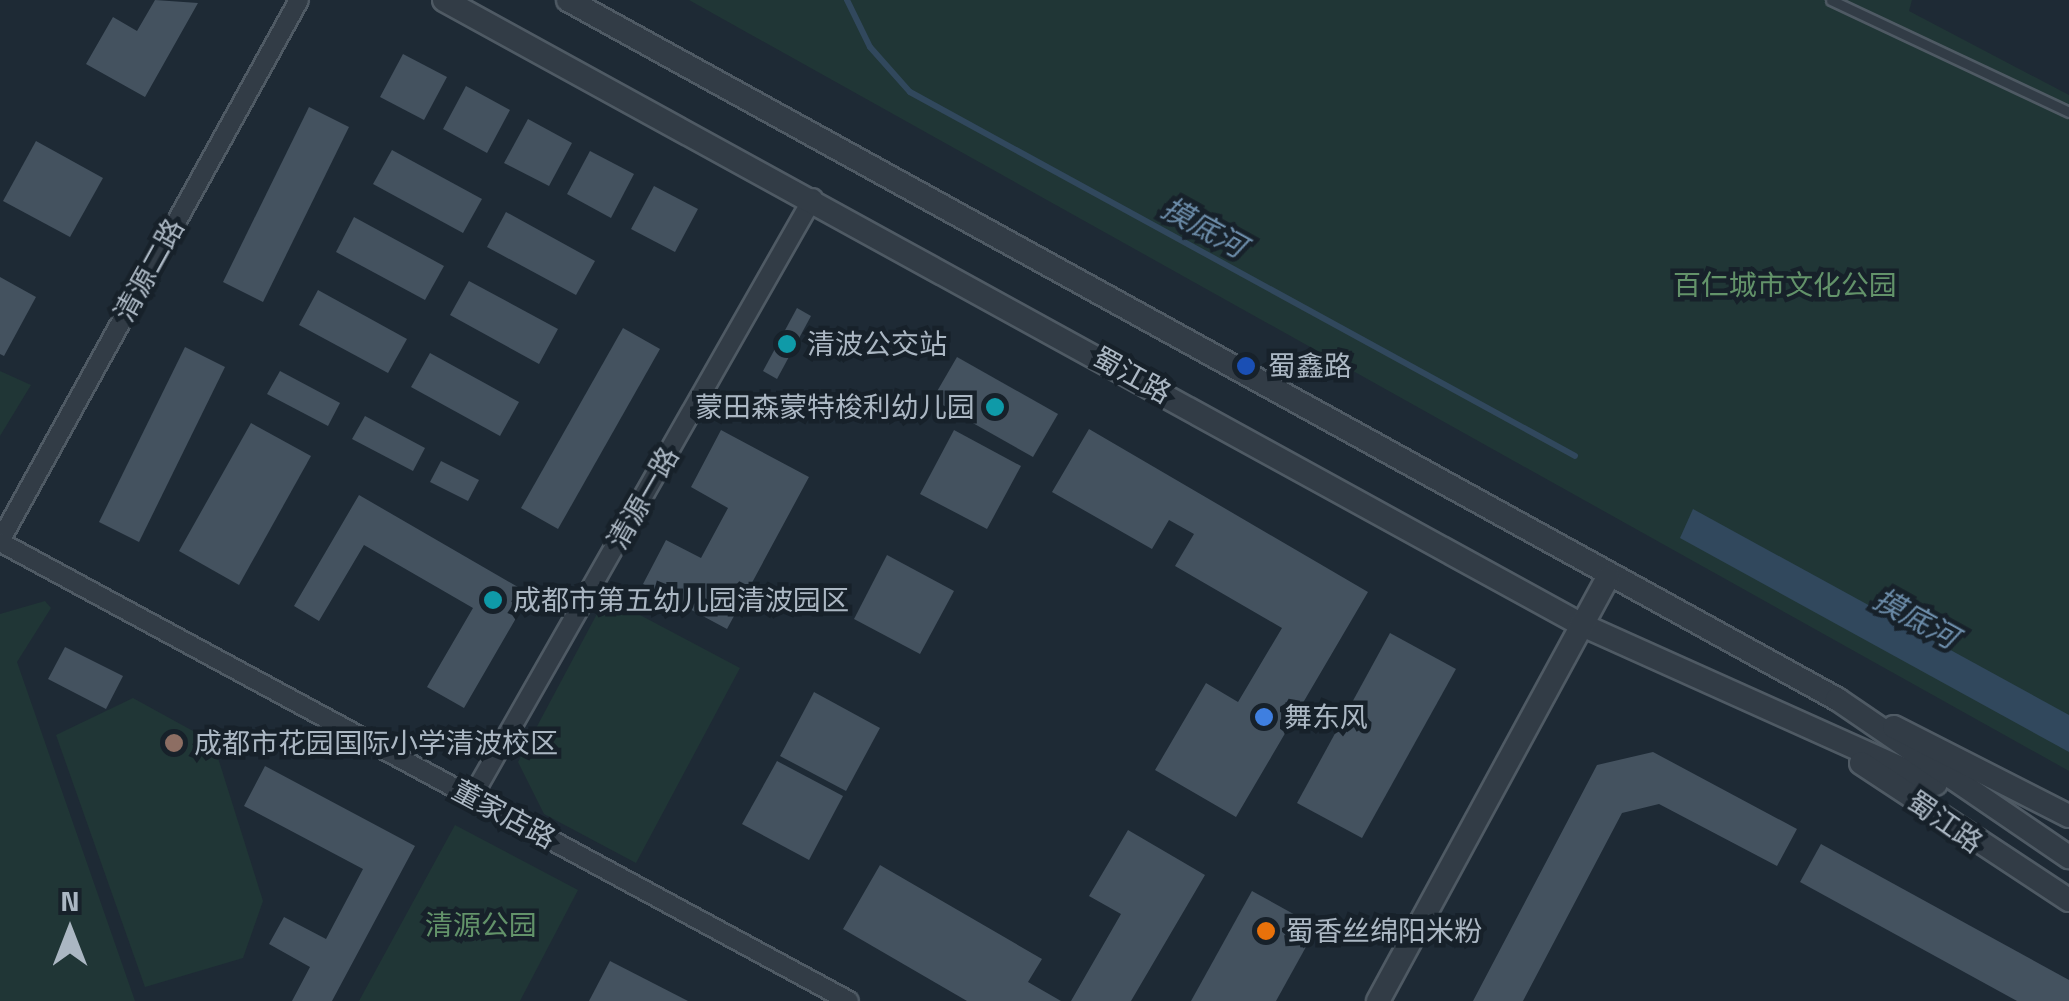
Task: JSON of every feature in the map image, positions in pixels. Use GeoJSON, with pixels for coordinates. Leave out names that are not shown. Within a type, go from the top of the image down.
{"type":"FeatureCollection","features":[{"type":"Feature","properties":{"kind":"street","name":"清源二路"},"geometry":{"type":"LineString","coordinates":[[0,541],[298,0]]}},
{"type":"Feature","properties":{"kind":"street","name":"蜀江路"},"geometry":{"type":"LineString","coordinates":[[444,0],[813,198],[1580,624],[1826,738],[1972,799]]}},
{"type":"Feature","properties":{"kind":"street","name":"蜀江路"},"geometry":{"type":"LineString","coordinates":[[568,0],[1608,578],[2069,816]]}},
{"type":"Feature","properties":{"kind":"street","name":"清源一路"},"geometry":{"type":"LineString","coordinates":[[472,797],[813,198]]}},
{"type":"Feature","properties":{"kind":"street","name":"董家店路"},"geometry":{"type":"LineString","coordinates":[[0,541],[849,1001]]}},
{"type":"Feature","properties":{"kind":"street"},"geometry":{"type":"LineString","coordinates":[[1378,1001],[1608,578]]}},
{"type":"Feature","properties":{"kind":"street","name":"蜀江路"},"geometry":{"type":"LineString","coordinates":[[1837,699],[1972,799],[2069,857]]}},
{"type":"Feature","properties":{"kind":"street","name":"蜀江路"},"geometry":{"type":"LineString","coordinates":[[1826,738],[2069,900]]}},
{"type":"Feature","properties":{"kind":"lane"},"geometry":{"type":"LineString","coordinates":[[1830,0],[2069,112]]}},
{"type":"Feature","properties":{"kind":"green space","name":"百仁城市文化公园"},"geometry":{"type":"Polygon","coordinates":[[[689,0],[1912,0],[1909,11],[2069,95],[2069,771],[689,0]]]}},
{"type":"Feature","properties":{"kind":"green space"},"geometry":{"type":"Polygon","coordinates":[[[0,371],[31,385],[0,436],[0,371]]]}},
{"type":"Feature","properties":{"kind":"green space"},"geometry":{"type":"Polygon","coordinates":[[[606,597],[740,668],[636,863],[544,814],[518,762],[606,597]]]}},
{"type":"Feature","properties":{"kind":"green space"},"geometry":{"type":"Polygon","coordinates":[[[45,601],[51,608],[17,662],[135,1001],[0,1001],[0,614],[45,601]]]}},
{"type":"Feature","properties":{"kind":"green space"},"geometry":{"type":"Polygon","coordinates":[[[133,698],[213,742],[263,901],[243,958],[145,987],[56,735],[133,698]]]}},
{"type":"Feature","properties":{"kind":"green space","name":"清源公园"},"geometry":{"type":"Polygon","coordinates":[[[455,825],[578,890],[520,1001],[359,1001],[455,825]]]}},
{"type":"Feature","properties":{"kind":"water"},"geometry":{"type":"Polygon","coordinates":[[[1693,509],[2069,715],[2069,752],[1680,538],[1693,509]]]}},
{"type":"Feature","properties":{"kind":"building"},"geometry":{"type":"Polygon","coordinates":[[[155,0],[198,3],[145,97],[86,64],[113,17],[137,31],[155,0]]]}},
{"type":"Feature","properties":{"kind":"building"},"geometry":{"type":"Polygon","coordinates":[[[403,54],[447,77],[424,120],[380,97],[403,54]]]}},
{"type":"Feature","properties":{"kind":"building"},"geometry":{"type":"Polygon","coordinates":[[[466,86],[510,110],[487,153],[443,129],[466,86]]]}},
{"type":"Feature","properties":{"kind":"building"},"geometry":{"type":"Polygon","coordinates":[[[309,107],[349,127],[263,302],[223,282],[309,107]]]}},
{"type":"Feature","properties":{"kind":"building"},"geometry":{"type":"Polygon","coordinates":[[[528,119],[572,143],[549,186],[504,163],[528,119]]]}},
{"type":"Feature","properties":{"kind":"building"},"geometry":{"type":"Polygon","coordinates":[[[36,141],[103,178],[70,237],[3,201],[36,141]]]}},
{"type":"Feature","properties":{"kind":"building"},"geometry":{"type":"Polygon","coordinates":[[[392,150],[482,199],[463,233],[373,184],[392,150]]]}},
{"type":"Feature","properties":{"kind":"building"},"geometry":{"type":"Polygon","coordinates":[[[590,151],[634,174],[611,218],[567,194],[590,151]]]}},
{"type":"Feature","properties":{"kind":"building"},"geometry":{"type":"Polygon","coordinates":[[[654,186],[698,209],[675,252],[631,229],[654,186]]]}},
{"type":"Feature","properties":{"kind":"building"},"geometry":{"type":"Polygon","coordinates":[[[506,212],[595,261],[576,295],[487,247],[506,212]]]}},
{"type":"Feature","properties":{"kind":"building"},"geometry":{"type":"Polygon","coordinates":[[[354,217],[444,266],[425,300],[336,252],[354,217]]]}},
{"type":"Feature","properties":{"kind":"building"},"geometry":{"type":"Polygon","coordinates":[[[0,277],[36,297],[4,356],[0,354],[0,277]]]}},
{"type":"Feature","properties":{"kind":"building"},"geometry":{"type":"Polygon","coordinates":[[[469,281],[558,329],[539,364],[450,315],[469,281]]]}},
{"type":"Feature","properties":{"kind":"building"},"geometry":{"type":"Polygon","coordinates":[[[318,290],[407,339],[388,373],[299,325],[318,290]]]}},
{"type":"Feature","properties":{"kind":"building","name":"清波公交站"},"geometry":{"type":"Polygon","coordinates":[[[797,308],[811,316],[777,379],[763,371],[797,308]]]}},
{"type":"Feature","properties":{"kind":"building"},"geometry":{"type":"Polygon","coordinates":[[[623,328],[660,349],[558,529],[521,508],[623,328]]]}},
{"type":"Feature","properties":{"kind":"building"},"geometry":{"type":"Polygon","coordinates":[[[185,347],[225,367],[139,542],[99,522],[185,347]]]}},
{"type":"Feature","properties":{"kind":"building"},"geometry":{"type":"Polygon","coordinates":[[[430,353],[519,402],[500,436],[411,387],[430,353]]]}},
{"type":"Feature","properties":{"kind":"building","name":"蒙田森蒙特梭利幼儿园"},"geometry":{"type":"Polygon","coordinates":[[[957,357],[1058,414],[1033,457],[932,400],[957,357]]]}},
{"type":"Feature","properties":{"kind":"building"},"geometry":{"type":"Polygon","coordinates":[[[280,371],[340,403],[328,426],[267,394],[280,371]]]}},
{"type":"Feature","properties":{"kind":"building"},"geometry":{"type":"Polygon","coordinates":[[[365,416],[425,448],[413,471],[352,439],[365,416]]]}},
{"type":"Feature","properties":{"kind":"building"},"geometry":{"type":"Polygon","coordinates":[[[251,423],[311,456],[239,585],[179,551],[251,423]]]}},
{"type":"Feature","properties":{"kind":"building"},"geometry":{"type":"Polygon","coordinates":[[[1089,429],[1368,592],[1236,817],[1155,770],[1206,683],[1238,702],[1282,628],[1175,566],[1194,534],[1169,520],[1152,549],[1052,492],[1089,429]]]}},
{"type":"Feature","properties":{"kind":"building"},"geometry":{"type":"Polygon","coordinates":[[[721,430],[809,477],[727,629],[643,584],[666,540],[701,558],[728,508],[691,487],[721,430]]]}},
{"type":"Feature","properties":{"kind":"building"},"geometry":{"type":"Polygon","coordinates":[[[954,430],[1021,466],[987,529],[920,494],[954,430]]]}},
{"type":"Feature","properties":{"kind":"building"},"geometry":{"type":"Polygon","coordinates":[[[441,461],[479,480],[468,501],[430,482],[441,461]]]}},
{"type":"Feature","properties":{"kind":"building","name":"成都市第五幼儿园清波园区"},"geometry":{"type":"Polygon","coordinates":[[[359,495],[530,594],[464,708],[427,687],[473,608],[364,545],[319,621],[294,606],[359,495]]]}},
{"type":"Feature","properties":{"kind":"building"},"geometry":{"type":"Polygon","coordinates":[[[887,555],[954,591],[920,654],[854,619],[887,555]]]}},
{"type":"Feature","properties":{"kind":"building"},"geometry":{"type":"Polygon","coordinates":[[[1390,633],[1456,669],[1362,838],[1297,803],[1390,633]]]}},
{"type":"Feature","properties":{"kind":"building"},"geometry":{"type":"Polygon","coordinates":[[[65,647],[123,676],[106,709],[48,679],[65,647]]]}},
{"type":"Feature","properties":{"kind":"building"},"geometry":{"type":"Polygon","coordinates":[[[814,692],[880,728],[846,791],[780,756],[814,692]]]}},
{"type":"Feature","properties":{"kind":"building"},"geometry":{"type":"Polygon","coordinates":[[[1653,752],[1797,829],[1777,866],[1659,804],[1622,813],[1523,1001],[1473,1001],[1597,765],[1653,752]]]}},
{"type":"Feature","properties":{"kind":"building"},"geometry":{"type":"Polygon","coordinates":[[[777,761],[843,796],[809,860],[742,824],[777,761]]]}},
{"type":"Feature","properties":{"kind":"building"},"geometry":{"type":"Polygon","coordinates":[[[265,766],[415,846],[332,1001],[292,1001],[310,967],[269,944],[284,917],[326,939],[363,869],[244,806],[265,766]]]}},
{"type":"Feature","properties":{"kind":"building"},"geometry":{"type":"Polygon","coordinates":[[[1128,830],[1205,875],[1131,1001],[1071,1001],[1121,914],[1089,896],[1128,830]]]}},
{"type":"Feature","properties":{"kind":"building"},"geometry":{"type":"Polygon","coordinates":[[[1821,844],[2069,980],[2069,1001],[2017,1001],[1800,882],[1821,844]]]}},
{"type":"Feature","properties":{"kind":"building"},"geometry":{"type":"Polygon","coordinates":[[[880,865],[1042,959],[1028,982],[1061,1001],[967,1001],[843,929],[880,865]]]}},
{"type":"Feature","properties":{"kind":"building"},"geometry":{"type":"Polygon","coordinates":[[[1252,891],[1317,927],[1276,1001],[1191,1001],[1252,891]]]}},
{"type":"Feature","properties":{"kind":"building"},"geometry":{"type":"Polygon","coordinates":[[[610,961],[688,1001],[589,1001],[610,961]]]}},
{"type":"Feature","properties":{"kind":"waterway","name":"摸底河"},"geometry":{"type":"LineString","coordinates":[[847,0],[870,47],[910,92],[1575,456]]}},
{"type":"Feature","properties":{"kind":"place","name":"清波公交站"},"geometry":{"type":"Point","coordinates":[787,344]}},
{"type":"Feature","properties":{"kind":"place","name":"蜀鑫路"},"geometry":{"type":"Point","coordinates":[1246,366]}},
{"type":"Feature","properties":{"kind":"place","name":"蒙田森蒙特梭利幼儿园"},"geometry":{"type":"Point","coordinates":[995,407]}},
{"type":"Feature","properties":{"kind":"place","name":"成都市第五幼儿园清波园区"},"geometry":{"type":"Point","coordinates":[493,600]}},
{"type":"Feature","properties":{"kind":"place","name":"舞东风"},"geometry":{"type":"Point","coordinates":[1264,717]}},
{"type":"Feature","properties":{"kind":"place","name":"成都市花园国际小学清波校区"},"geometry":{"type":"Point","coordinates":[174,743]}},
{"type":"Feature","properties":{"kind":"place","name":"蜀香丝绵阳米粉"},"geometry":{"type":"Point","coordinates":[1266,931]}}]}
